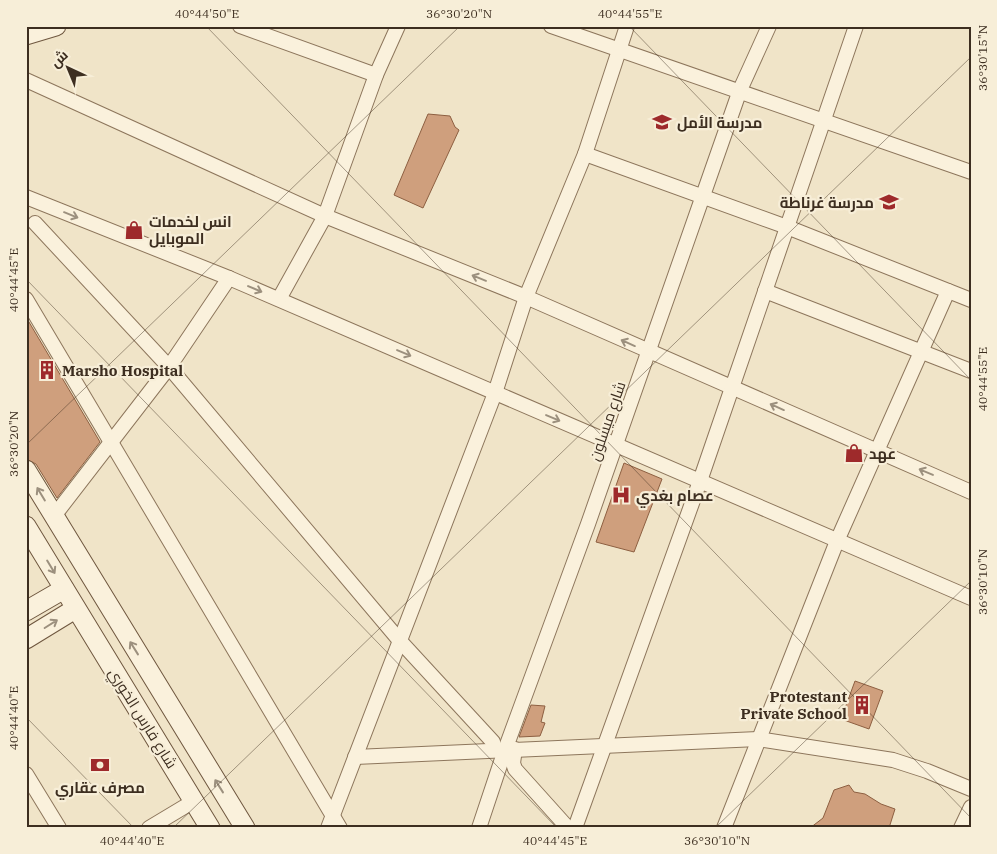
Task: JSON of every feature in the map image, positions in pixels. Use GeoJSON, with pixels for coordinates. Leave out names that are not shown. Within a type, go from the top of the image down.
{"type":"FeatureCollection","features":[{"type":"Feature","properties":{"kind":"street"},"geometry":{"type":"LineString","coordinates":[[26,35],[56,26]]}},
{"type":"Feature","properties":{"kind":"street"},"geometry":{"type":"LineString","coordinates":[[240,26],[376,75]]}},
{"type":"Feature","properties":{"kind":"street"},"geometry":{"type":"LineString","coordinates":[[279,299],[325,216],[376,75],[398,26]]}},
{"type":"Feature","properties":{"kind":"street"},"geometry":{"type":"LineString","coordinates":[[551,26],[740,90],[971,172]]}},
{"type":"Feature","properties":{"kind":"street"},"geometry":{"type":"LineString","coordinates":[[331,821],[495,393],[526,297],[585,154],[627,26]]}},
{"type":"Feature","properties":{"kind":"street","name":"شارع ميسلون"},"geometry":{"type":"LineString","coordinates":[[479,828],[740,90],[769,26]]}},
{"type":"Feature","properties":{"kind":"street"},"geometry":{"type":"LineString","coordinates":[[575,828],[606,747],[700,481],[856,26]]}},
{"type":"Feature","properties":{"kind":"street"},"geometry":{"type":"LineString","coordinates":[[26,80],[325,216],[526,297],[971,492]]}},
{"type":"Feature","properties":{"kind":"street"},"geometry":{"type":"LineString","coordinates":[[585,154],[787,227],[971,300]]}},
{"type":"Feature","properties":{"kind":"street"},"geometry":{"type":"LineString","coordinates":[[26,197],[279,299],[971,598]]}},
{"type":"Feature","properties":{"kind":"street"},"geometry":{"type":"LineString","coordinates":[[52,208],[31,227],[169,367],[400,641],[493,742],[505,750],[515,769],[568,828]]}},
{"type":"Feature","properties":{"kind":"street"},"geometry":{"type":"LineString","coordinates":[[54,516],[169,367],[229,278]]}},
{"type":"Feature","properties":{"kind":"street"},"geometry":{"type":"LineString","coordinates":[[765,290],[922,350],[971,371]]}},
{"type":"Feature","properties":{"kind":"street"},"geometry":{"type":"LineString","coordinates":[[724,828],[837,541],[948,291]]}},
{"type":"Feature","properties":{"kind":"street"},"geometry":{"type":"LineString","coordinates":[[26,299],[331,821],[340,828]]}},
{"type":"Feature","properties":{"kind":"street"},"geometry":{"type":"LineString","coordinates":[[26,470],[245,828]]}},
{"type":"Feature","properties":{"kind":"street","name":"شارع فارس الخوري"},"geometry":{"type":"LineString","coordinates":[[26,526],[210,828]]}},
{"type":"Feature","properties":{"kind":"street"},"geometry":{"type":"LineString","coordinates":[[26,611],[64,589]]}},
{"type":"Feature","properties":{"kind":"street"},"geometry":{"type":"LineString","coordinates":[[26,639],[75,609]]}},
{"type":"Feature","properties":{"kind":"street"},"geometry":{"type":"LineString","coordinates":[[356,757],[758,739],[892,760],[927,770],[971,789]]}},
{"type":"Feature","properties":{"kind":"street"},"geometry":{"type":"LineString","coordinates":[[26,774],[59,828]]}},
{"type":"Feature","properties":{"kind":"street"},"geometry":{"type":"LineString","coordinates":[[149,828],[194,801]]}},
{"type":"Feature","properties":{"kind":"street"},"geometry":{"type":"LineString","coordinates":[[961,828],[971,807]]}},
{"type":"Feature","properties":{"kind":"building"},"geometry":{"type":"Polygon","coordinates":[[[428,114],[450,116],[455,127],[459,130],[423,208],[394,195],[428,114]]]}},
{"type":"Feature","properties":{"kind":"building","name":"Marsho Hospital"},"geometry":{"type":"Polygon","coordinates":[[[26,317],[100,442],[57,498],[36,464],[26,459],[26,317]]]}},
{"type":"Feature","properties":{"kind":"building"},"geometry":{"type":"Polygon","coordinates":[[[624,463],[662,479],[634,552],[596,542],[624,463]]]}},
{"type":"Feature","properties":{"kind":"building","name":"Protestant Private School"},"geometry":{"type":"Polygon","coordinates":[[[855,681],[883,691],[869,729],[841,719],[855,681]]]}},
{"type":"Feature","properties":{"kind":"building"},"geometry":{"type":"Polygon","coordinates":[[[531,705],[545,706],[541,722],[545,723],[540,736],[519,737],[531,705]]]}},
{"type":"Feature","properties":{"kind":"building"},"geometry":{"type":"Polygon","coordinates":[[[849,785],[854,792],[865,794],[881,804],[895,809],[889,828],[810,828],[823,818],[834,790],[849,785]]]}},
{"type":"Feature","properties":{"kind":"place","name":"مدرسة الأمل"},"geometry":{"type":"Point","coordinates":[662,122]}},
{"type":"Feature","properties":{"kind":"place","name":"مدرسة غرناطة"},"geometry":{"type":"Point","coordinates":[889,202]}},
{"type":"Feature","properties":{"kind":"place","name":"انس لخدمات الموبايل"},"geometry":{"type":"Point","coordinates":[134,230]}},
{"type":"Feature","properties":{"kind":"place","name":"Marsho Hospital"},"geometry":{"type":"Point","coordinates":[47,370]}},
{"type":"Feature","properties":{"kind":"place","name":"عهد"},"geometry":{"type":"Point","coordinates":[854,453]}},
{"type":"Feature","properties":{"kind":"place","name":"عصام بغدي"},"geometry":{"type":"Point","coordinates":[621,495]}},
{"type":"Feature","properties":{"kind":"place","name":"Protestant Private School"},"geometry":{"type":"Point","coordinates":[862,705]}},
{"type":"Feature","properties":{"kind":"place","name":"مصرف عقاري"},"geometry":{"type":"Point","coordinates":[100,765]}}]}
